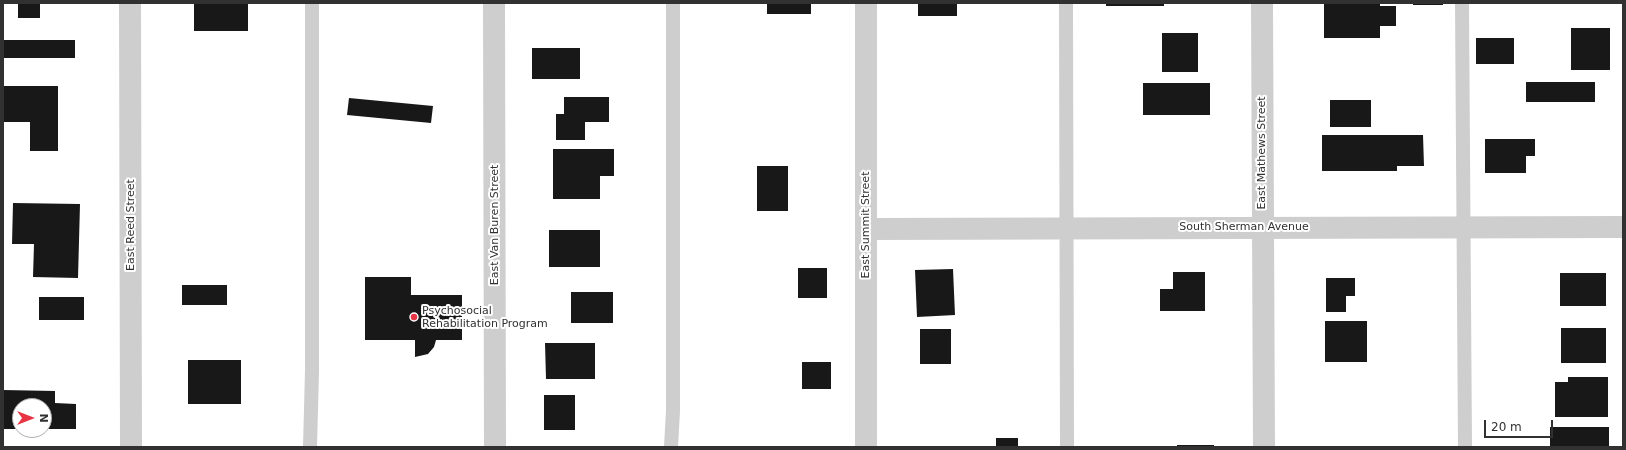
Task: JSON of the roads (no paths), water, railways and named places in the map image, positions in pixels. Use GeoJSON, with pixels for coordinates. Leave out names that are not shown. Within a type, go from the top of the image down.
{"type":"FeatureCollection","features":[{"type":"Feature","properties":{"kind":"street","name":"East Reed Street"},"geometry":{"type":"LineString","coordinates":[[130,3],[131,447]]}},
{"type":"Feature","properties":{"kind":"street","name":"East Van Buren Street"},"geometry":{"type":"LineString","coordinates":[[494,3],[495,447]]}},
{"type":"Feature","properties":{"kind":"street","name":"East Summit Street"},"geometry":{"type":"LineString","coordinates":[[866,3],[866,447]]}},
{"type":"Feature","properties":{"kind":"street","name":"East Mathews Street"},"geometry":{"type":"LineString","coordinates":[[1262,3],[1264,447]]}},
{"type":"Feature","properties":{"kind":"street","name":"South Sherman Avenue"},"geometry":{"type":"LineString","coordinates":[[866,229],[1623,227]]}},
{"type":"Feature","properties":{"kind":"lane"},"geometry":{"type":"LineString","coordinates":[[310,447],[312,371],[312,3]]}},
{"type":"Feature","properties":{"kind":"lane"},"geometry":{"type":"LineString","coordinates":[[671,447],[673,395],[673,3]]}},
{"type":"Feature","properties":{"kind":"lane"},"geometry":{"type":"LineString","coordinates":[[1066,3],[1065,228],[1067,447]]}},
{"type":"Feature","properties":{"kind":"lane"},"geometry":{"type":"LineString","coordinates":[[1462,3],[1465,447]]}},
{"type":"Feature","properties":{"kind":"place","name":"Psychosocial Rehabilitation Program"},"geometry":{"type":"Point","coordinates":[414,317]}}]}
